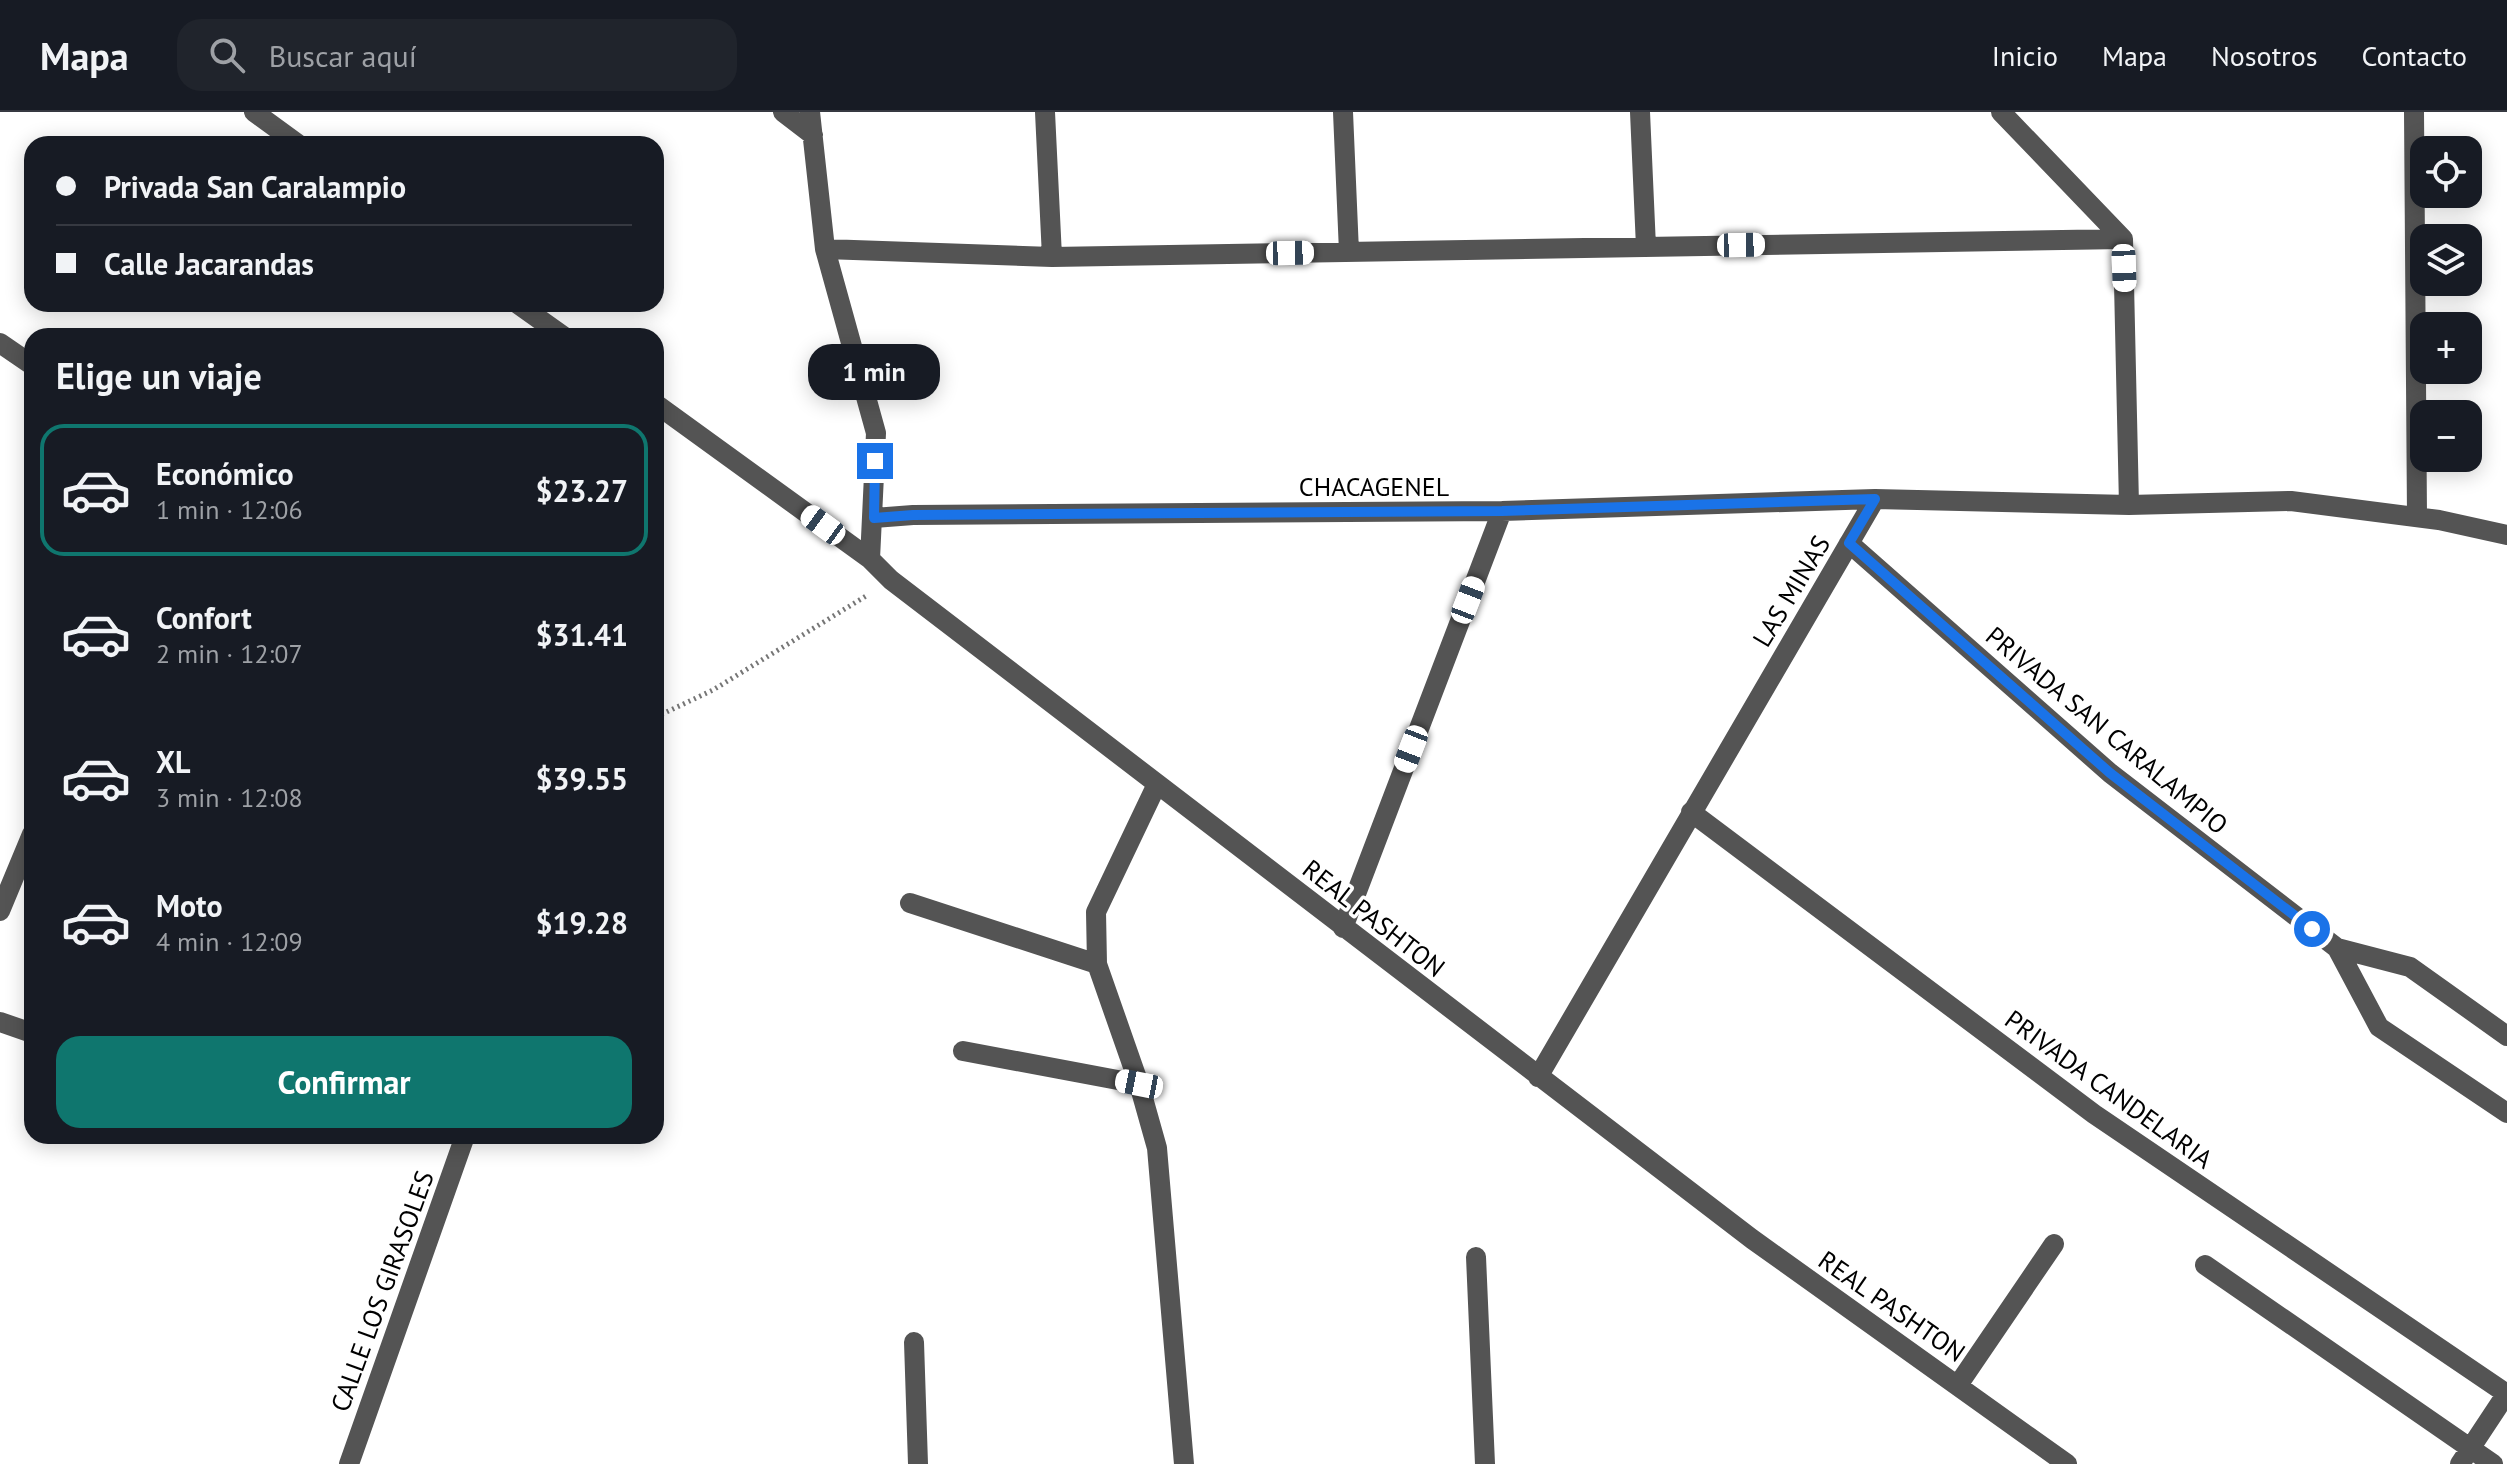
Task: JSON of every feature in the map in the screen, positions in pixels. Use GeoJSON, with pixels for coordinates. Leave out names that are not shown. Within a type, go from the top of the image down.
{"type":"FeatureCollection","features":[{"type":"Feature","properties":{"kind":"street"},"geometry":{"type":"LineString","coordinates":[[254,112],[287,136]]}},
{"type":"Feature","properties":{"kind":"street"},"geometry":{"type":"LineString","coordinates":[[783,112],[813,135]]}},
{"type":"Feature","properties":{"kind":"street"},"geometry":{"type":"LineString","coordinates":[[810,112],[825,249],[876,433],[870,559]]}},
{"type":"Feature","properties":{"kind":"street"},"geometry":{"type":"LineString","coordinates":[[1045,112],[1052,257]]}},
{"type":"Feature","properties":{"kind":"street"},"geometry":{"type":"LineString","coordinates":[[1343,112],[1349,252]]}},
{"type":"Feature","properties":{"kind":"street"},"geometry":{"type":"LineString","coordinates":[[1640,112],[1646,247]]}},
{"type":"Feature","properties":{"kind":"street"},"geometry":{"type":"LineString","coordinates":[[2001,112],[2123,239],[2129,505]]}},
{"type":"Feature","properties":{"kind":"street"},"geometry":{"type":"LineString","coordinates":[[2414,112],[2417,516]]}},
{"type":"Feature","properties":{"kind":"street"},"geometry":{"type":"LineString","coordinates":[[825,249],[1052,257],[2123,239]]}},
{"type":"Feature","properties":{"kind":"street"},"geometry":{"type":"LineString","coordinates":[[529,312],[552,328]]}},
{"type":"Feature","properties":{"kind":"street"},"geometry":{"type":"LineString","coordinates":[[0,343],[24,360]]}},
{"type":"Feature","properties":{"kind":"street","name":"REAL PASHTON"},"geometry":{"type":"LineString","coordinates":[[664,410],[870,559],[891,580],[1752,1239],[2067,1464]]}},
{"type":"Feature","properties":{"kind":"street"},"geometry":{"type":"LineString","coordinates":[[1875,499],[2129,505],[2291,501],[2417,516],[2507,535]]}},
{"type":"Feature","properties":{"kind":"street","name":"CHACAGENEL"},"geometry":{"type":"LineString","coordinates":[[874,518],[1502,511],[1875,499]]}},
{"type":"Feature","properties":{"kind":"street","name":"LAS MINAS"},"geometry":{"type":"LineString","coordinates":[[1538,1077],[1875,499]]}},
{"type":"Feature","properties":{"kind":"street"},"geometry":{"type":"LineString","coordinates":[[1343,928],[1502,511]]}},
{"type":"Feature","properties":{"kind":"street","name":"PRIVADA SAN CARALAMPIO"},"geometry":{"type":"LineString","coordinates":[[1849,543],[2110,773],[2337,948],[2410,967],[2507,1036]]}},
{"type":"Feature","properties":{"kind":"street"},"geometry":{"type":"LineString","coordinates":[[1157,784],[1096,912],[1097,964],[1139,1084],[1157,1148],[1184,1464]]}},
{"type":"Feature","properties":{"kind":"street","name":"PRIVADA CANDELARIA"},"geometry":{"type":"LineString","coordinates":[[1691,812],[2094,1114],[2507,1393]]}},
{"type":"Feature","properties":{"kind":"street"},"geometry":{"type":"LineString","coordinates":[[0,911],[24,853]]}},
{"type":"Feature","properties":{"kind":"street"},"geometry":{"type":"LineString","coordinates":[[910,903],[1097,964]]}},
{"type":"Feature","properties":{"kind":"street","name":"PRIVADA SAN CARALAMPIO"},"geometry":{"type":"LineString","coordinates":[[2337,948],[2379,1027],[2507,1113]]}},
{"type":"Feature","properties":{"kind":"street"},"geometry":{"type":"LineString","coordinates":[[0,1022],[24,1030]]}},
{"type":"Feature","properties":{"kind":"street"},"geometry":{"type":"LineString","coordinates":[[963,1051],[1139,1084]]}},
{"type":"Feature","properties":{"kind":"street","name":"CALLE LOS GIRASOLES"},"geometry":{"type":"LineString","coordinates":[[349,1464],[462,1144]]}},
{"type":"Feature","properties":{"kind":"street"},"geometry":{"type":"LineString","coordinates":[[1958,1385],[2054,1244]]}},
{"type":"Feature","properties":{"kind":"street"},"geometry":{"type":"LineString","coordinates":[[1476,1257],[1485,1464]]}},
{"type":"Feature","properties":{"kind":"street"},"geometry":{"type":"LineString","coordinates":[[2205,1265],[2466,1456],[2493,1464]]}},
{"type":"Feature","properties":{"kind":"street"},"geometry":{"type":"LineString","coordinates":[[914,1342],[918,1464]]}},
{"type":"Feature","properties":{"kind":"street"},"geometry":{"type":"LineString","coordinates":[[2466,1456],[2507,1393]]}},
{"type":"Feature","properties":{"kind":"path"},"geometry":{"type":"LineString","coordinates":[[664,713],[713,690],[891,580]]}},
{"type":"Feature","properties":{"kind":"route"},"geometry":{"type":"LineString","coordinates":[[875,461],[874,518],[913,515],[1502,511],[1875,499],[1849,543],[2110,773],[2312,929]]}}]}
